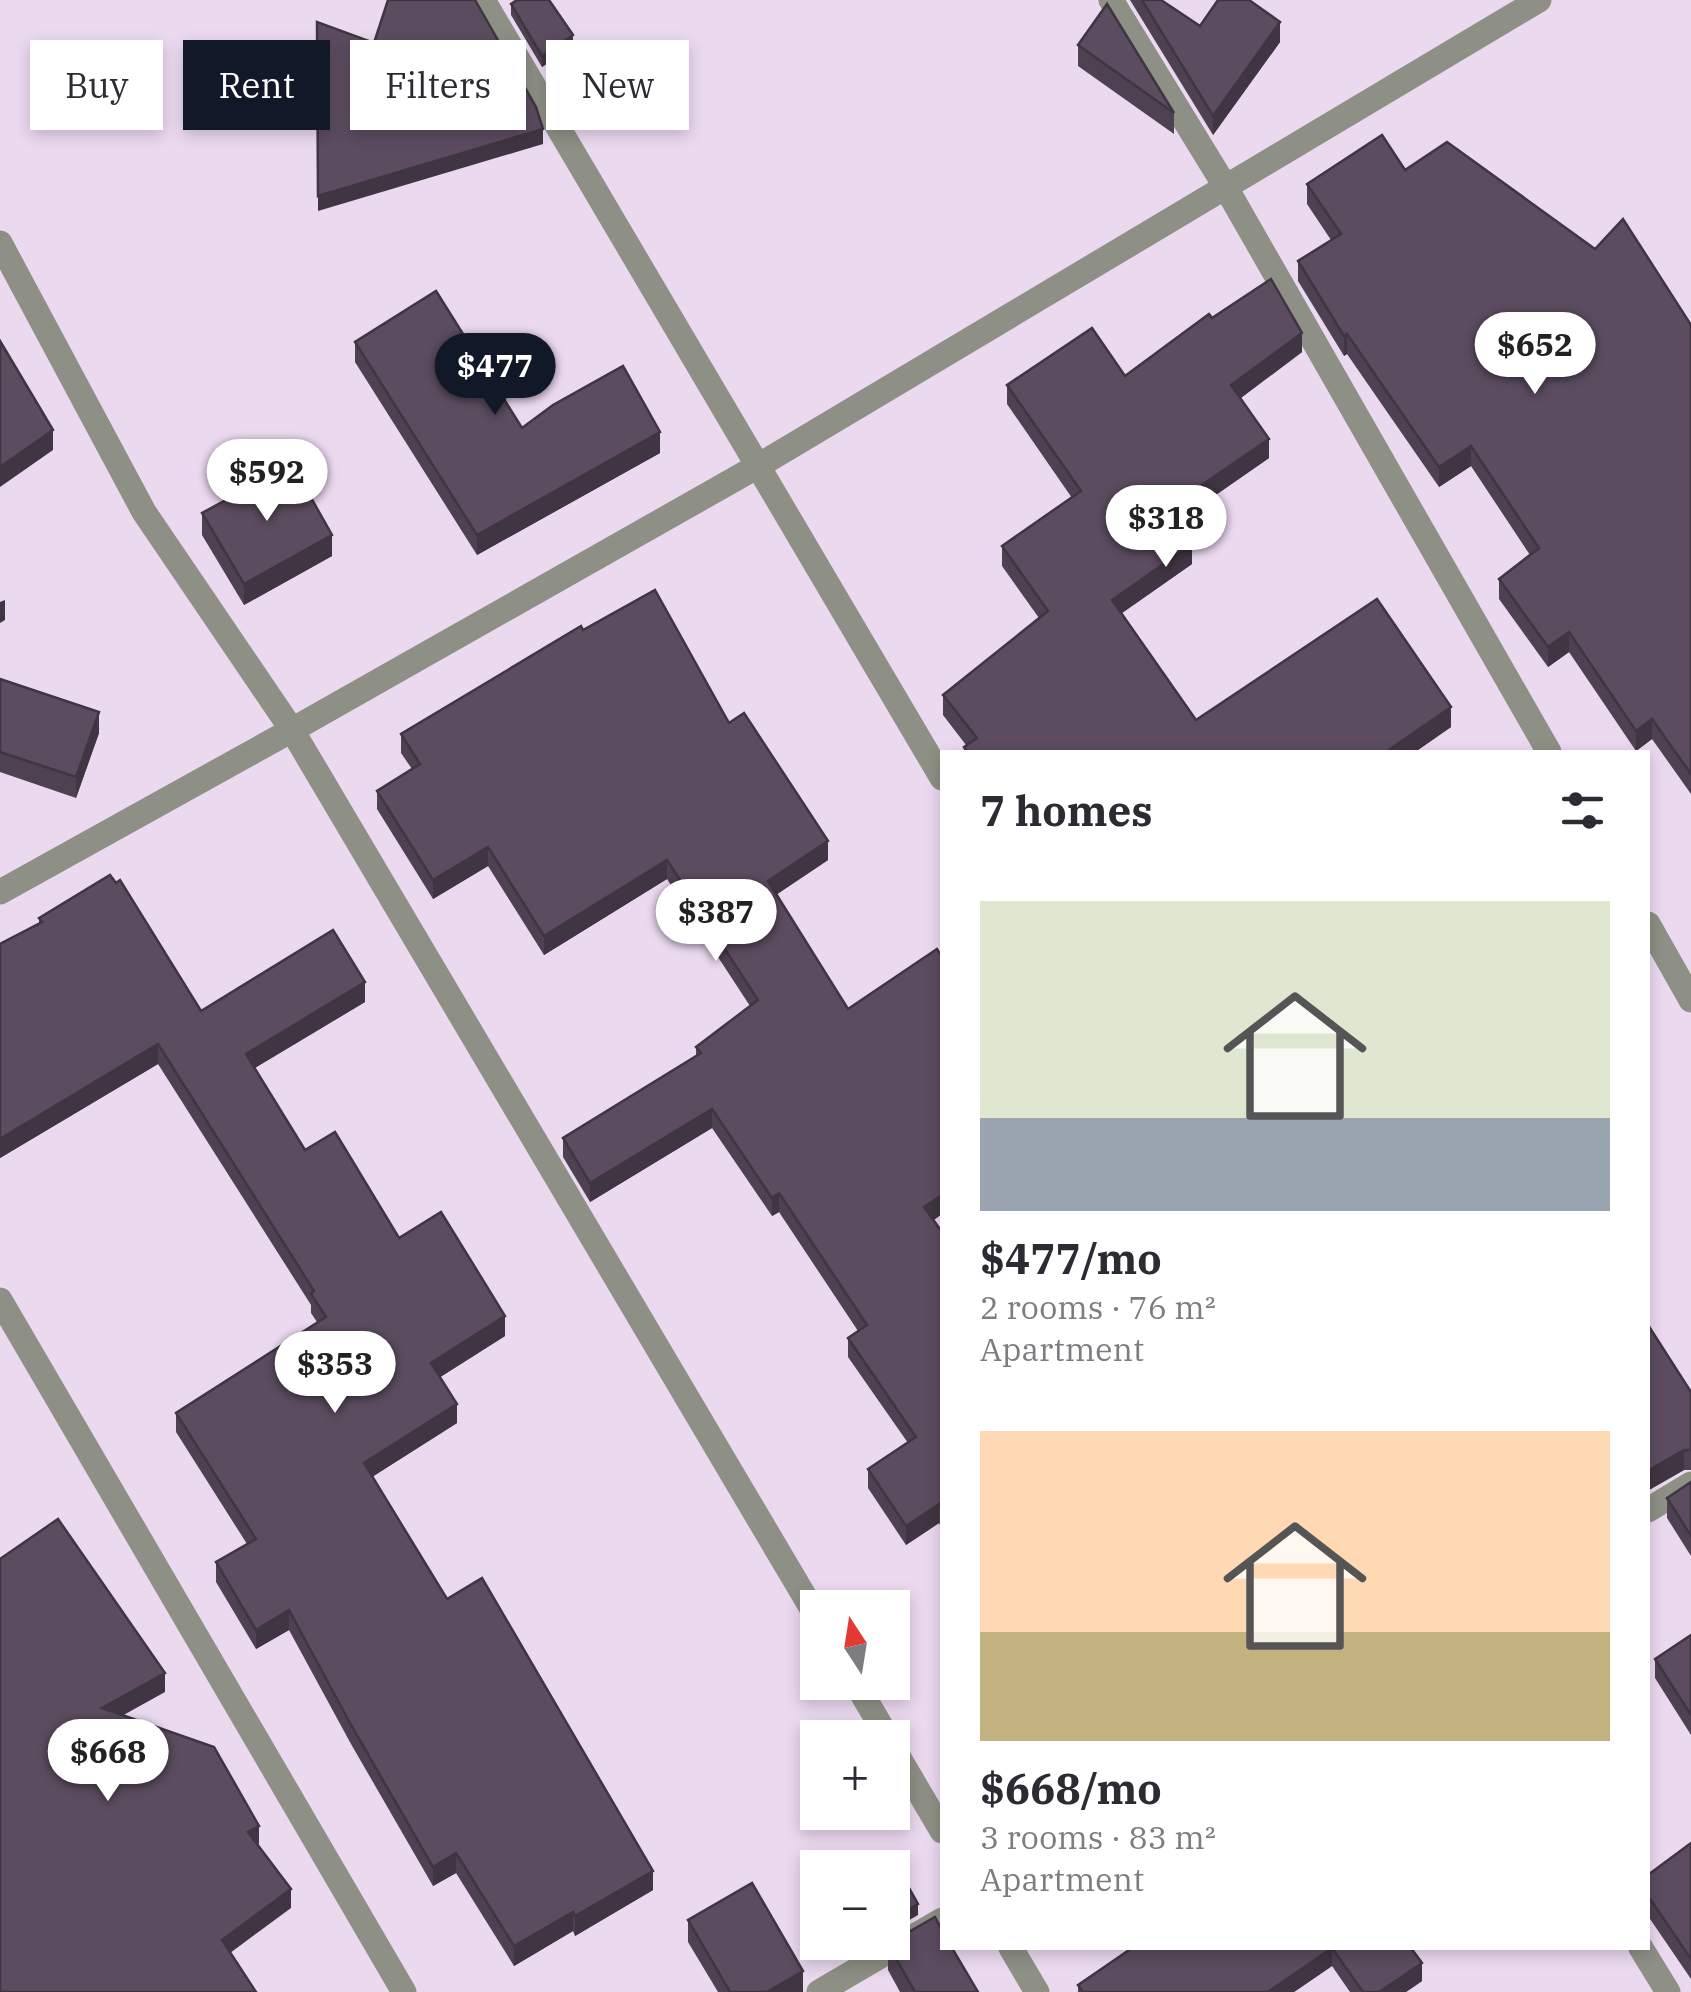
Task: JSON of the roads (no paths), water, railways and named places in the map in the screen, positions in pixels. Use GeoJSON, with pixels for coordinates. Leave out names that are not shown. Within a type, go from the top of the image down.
{"type":"FeatureCollection","features":[{"type":"Feature","properties":{"kind":"street"},"geometry":{"type":"LineString","coordinates":[[483,0],[940,775]]}},
{"type":"Feature","properties":{"kind":"street"},"geometry":{"type":"LineString","coordinates":[[1111,0],[1224,186],[1548,750]]}},
{"type":"Feature","properties":{"kind":"street"},"geometry":{"type":"LineString","coordinates":[[0,892],[758,466],[1538,0]]}},
{"type":"Feature","properties":{"kind":"street"},"geometry":{"type":"LineString","coordinates":[[0,243],[144,512],[292,730],[801,1590]]}},
{"type":"Feature","properties":{"kind":"street"},"geometry":{"type":"LineString","coordinates":[[1650,928],[1691,1000]]}},
{"type":"Feature","properties":{"kind":"street"},"geometry":{"type":"LineString","coordinates":[[0,1300],[404,1992]]}},
{"type":"Feature","properties":{"kind":"street"},"geometry":{"type":"LineString","coordinates":[[1650,1509],[1691,1484]]}},
{"type":"Feature","properties":{"kind":"street"},"geometry":{"type":"LineString","coordinates":[[910,1776],[940,1827]]}},
{"type":"Feature","properties":{"kind":"street"},"geometry":{"type":"LineString","coordinates":[[820,1992],[940,1921]]}},
{"type":"Feature","properties":{"kind":"street"},"geometry":{"type":"LineString","coordinates":[[1012,1950],[1037,1992]]}},
{"type":"Feature","properties":{"kind":"street"},"geometry":{"type":"LineString","coordinates":[[1642,1950],[1668,1992]]}}]}
